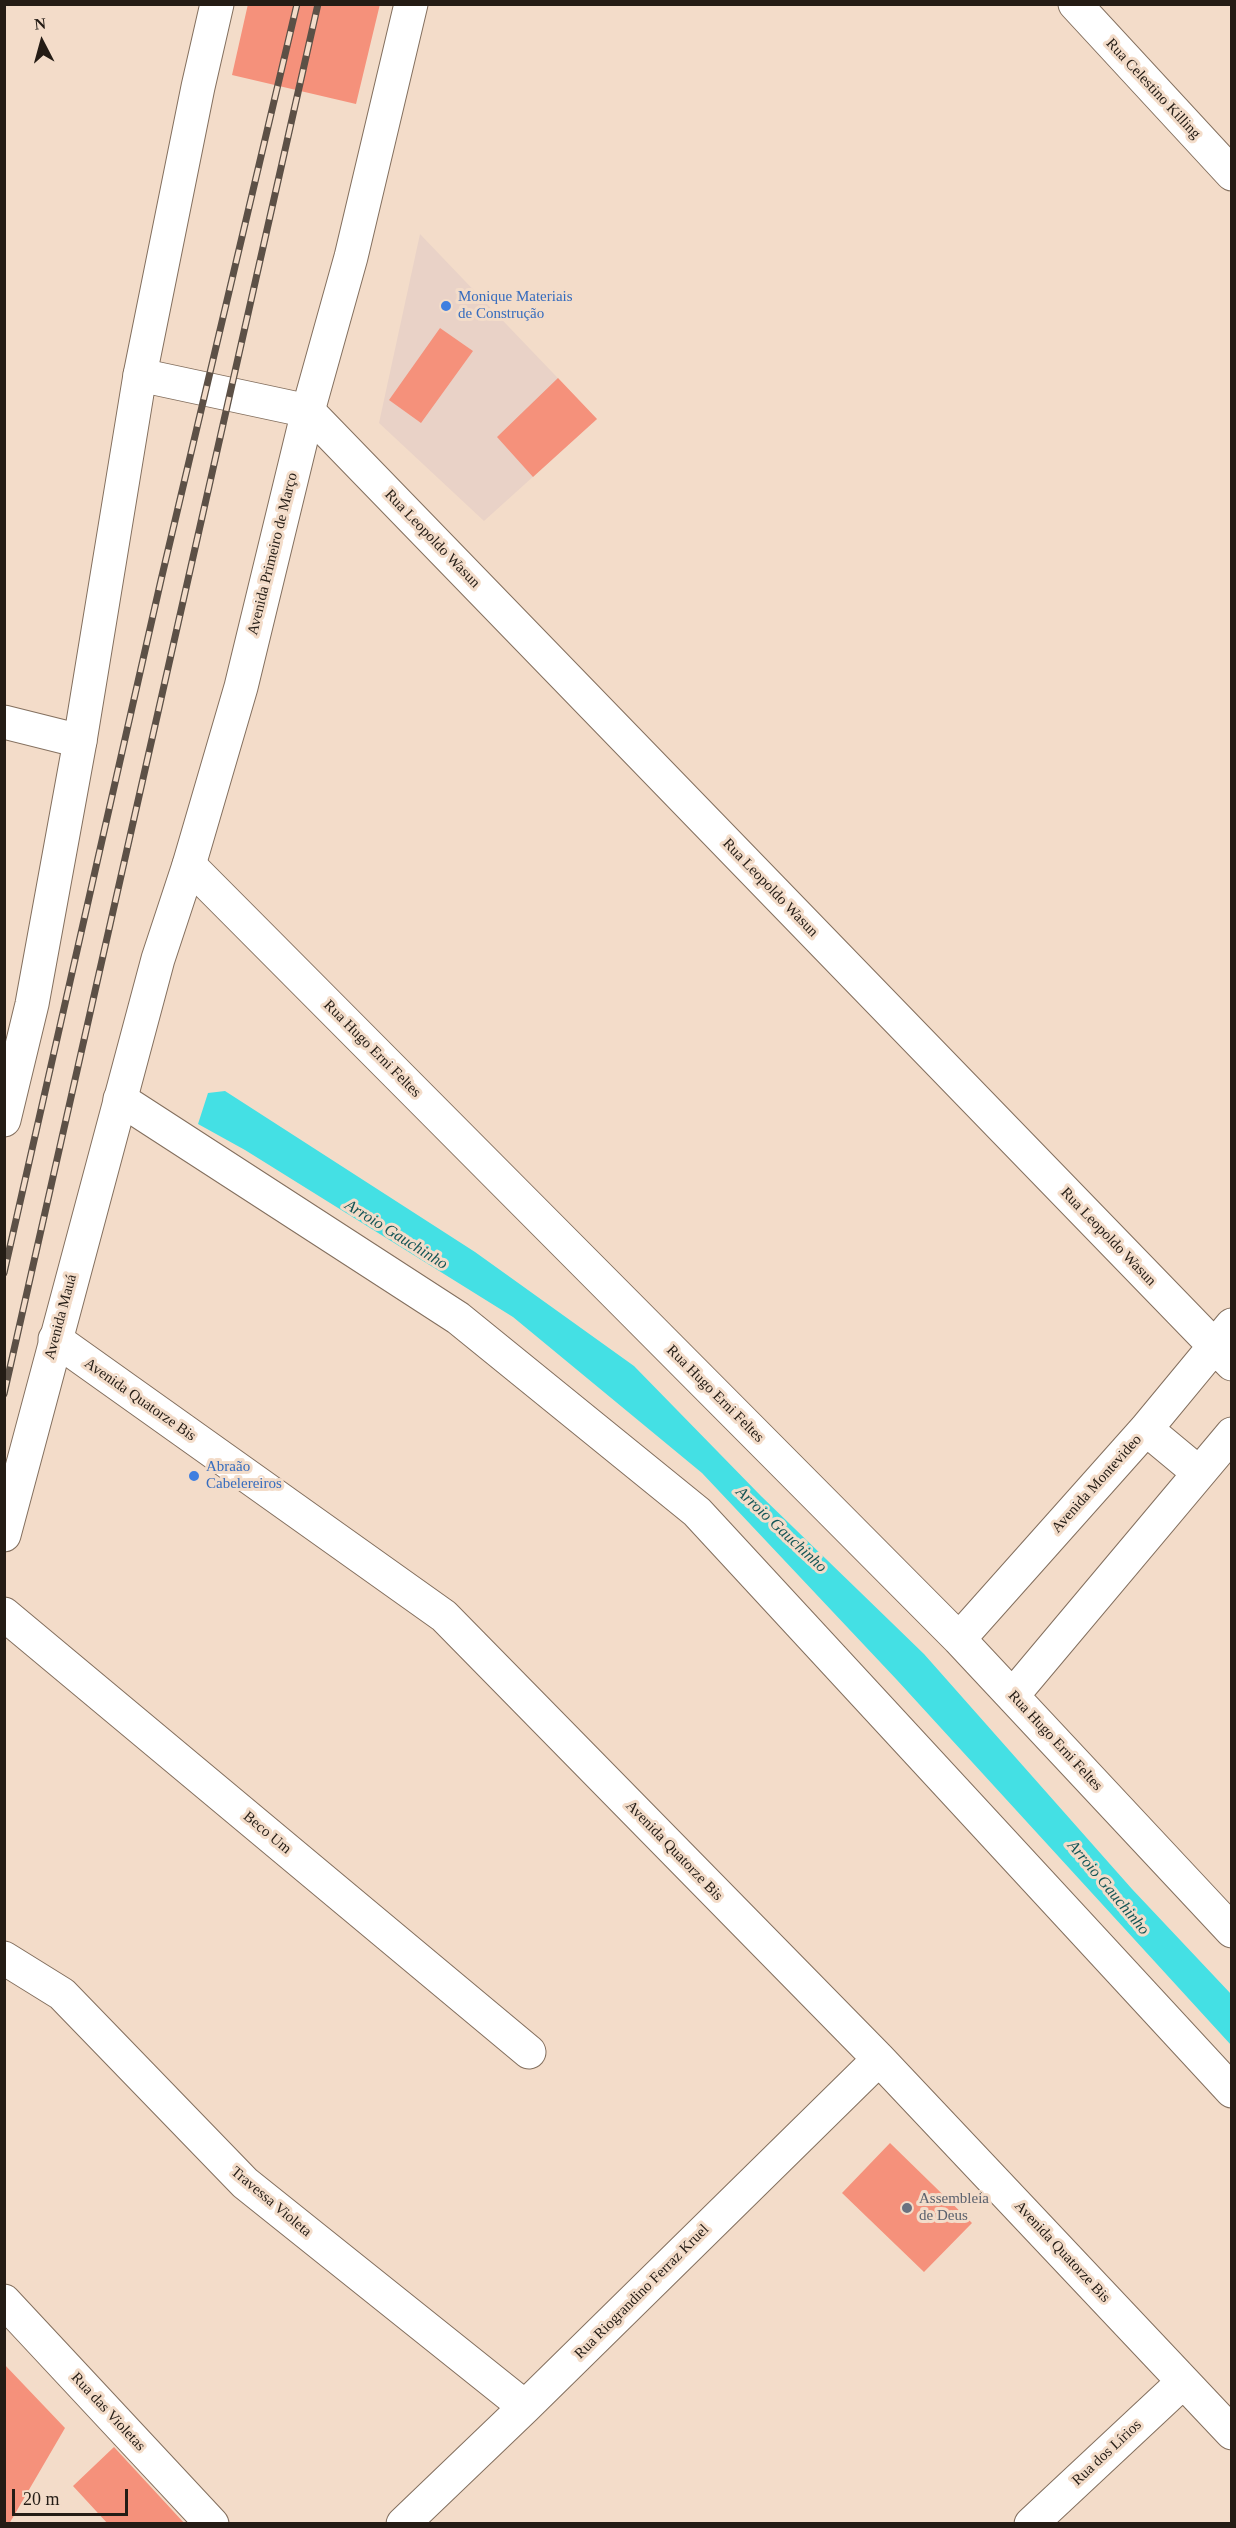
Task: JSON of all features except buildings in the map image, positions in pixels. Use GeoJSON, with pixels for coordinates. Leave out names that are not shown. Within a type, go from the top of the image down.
{"type":"FeatureCollection","features":[{"type":"Feature","properties":{"kind":"street"},"geometry":{"type":"LineString","coordinates":[[4,1119],[32,1004],[80,741],[140,375],[217,4]]}},
{"type":"Feature","properties":{"kind":"street","name":"Avenida Primeiro de Março"},"geometry":{"type":"LineString","coordinates":[[120,1099],[158,959],[189,865],[241,687],[308,411],[351,257],[411,4]]}},
{"type":"Feature","properties":{"kind":"street","name":"Rua Celestino Killing"},"geometry":{"type":"LineString","coordinates":[[1074,4],[1232,174]]}},
{"type":"Feature","properties":{"kind":"street"},"geometry":{"type":"LineString","coordinates":[[140,375],[308,411]]}},
{"type":"Feature","properties":{"kind":"street","name":"Rua Leopoldo Wasun"},"geometry":{"type":"LineString","coordinates":[[308,411],[1226,1345]]}},
{"type":"Feature","properties":{"kind":"street"},"geometry":{"type":"LineString","coordinates":[[4,722],[80,741]]}},
{"type":"Feature","properties":{"kind":"street","name":"Rua Hugo Erni Feltes"},"geometry":{"type":"LineString","coordinates":[[189,865],[959,1639],[1232,1931]]}},
{"type":"Feature","properties":{"kind":"street"},"geometry":{"type":"LineString","coordinates":[[120,1099],[458,1318],[697,1512],[1232,2091]]}},
{"type":"Feature","properties":{"kind":"street","name":"Avenida Mauá"},"geometry":{"type":"LineString","coordinates":[[4,1535],[120,1099]]}},
{"type":"Feature","properties":{"kind":"street","name":"Avenida Quatorze Bis"},"geometry":{"type":"LineString","coordinates":[[55,1339],[444,1616],[879,2059],[1232,2433]]}},
{"type":"Feature","properties":{"kind":"street","name":"Avenida Montevideo"},"geometry":{"type":"LineString","coordinates":[[959,1639],[1146,1429],[1226,1345]]}},
{"type":"Feature","properties":{"kind":"street"},"geometry":{"type":"LineString","coordinates":[[1146,1429],[1198,1473]]}},
{"type":"Feature","properties":{"kind":"street"},"geometry":{"type":"LineString","coordinates":[[1013,1695],[1232,1434]]}},
{"type":"Feature","properties":{"kind":"street","name":"Beco Um"},"geometry":{"type":"LineString","coordinates":[[4,1614],[529,2052]]}},
{"type":"Feature","properties":{"kind":"street","name":"Travessa Violeta"},"geometry":{"type":"LineString","coordinates":[[4,1958],[62,1995],[245,2183],[525,2407]]}},
{"type":"Feature","properties":{"kind":"street","name":"Rua Riograndino Ferraz Kruel"},"geometry":{"type":"LineString","coordinates":[[403,2523],[525,2407],[879,2059]]}},
{"type":"Feature","properties":{"kind":"street","name":"Rua das Violetas"},"geometry":{"type":"LineString","coordinates":[[4,2301],[213,2523]]}},
{"type":"Feature","properties":{"kind":"street","name":"Rua dos Lírios"},"geometry":{"type":"LineString","coordinates":[[1031,2523],[1184,2382]]}},
{"type":"Feature","properties":{"kind":"shaded area","name":"Monique Materiais de Construção"},"geometry":{"type":"Polygon","coordinates":[[[420,234],[597,419],[484,521],[379,423],[420,234]]]}},
{"type":"Feature","properties":{"kind":"water","name":"Arroio Gauchinho"},"geometry":{"type":"Polygon","coordinates":[[[225,1091],[475,1252],[634,1366],[761,1496],[924,1654],[1132,1889],[1231,1994],[1231,2045],[897,1680],[702,1473],[513,1317],[245,1150],[198,1124],[208,1093],[225,1091]]]}},
{"type":"Feature","properties":{"kind":"railway"},"geometry":{"type":"LineString","coordinates":[[4,1273],[161,580],[297,4]]}},
{"type":"Feature","properties":{"kind":"railway"},"geometry":{"type":"LineString","coordinates":[[4,1394],[318,4]]}},
{"type":"Feature","properties":{"kind":"place","name":"Monique Materiais de Construção"},"geometry":{"type":"Point","coordinates":[446,306]}},
{"type":"Feature","properties":{"kind":"place","name":"Abraão Cabelereiros"},"geometry":{"type":"Point","coordinates":[194,1476]}},
{"type":"Feature","properties":{"kind":"place","name":"Assembleia de Deus"},"geometry":{"type":"Point","coordinates":[907,2208]}}]}
